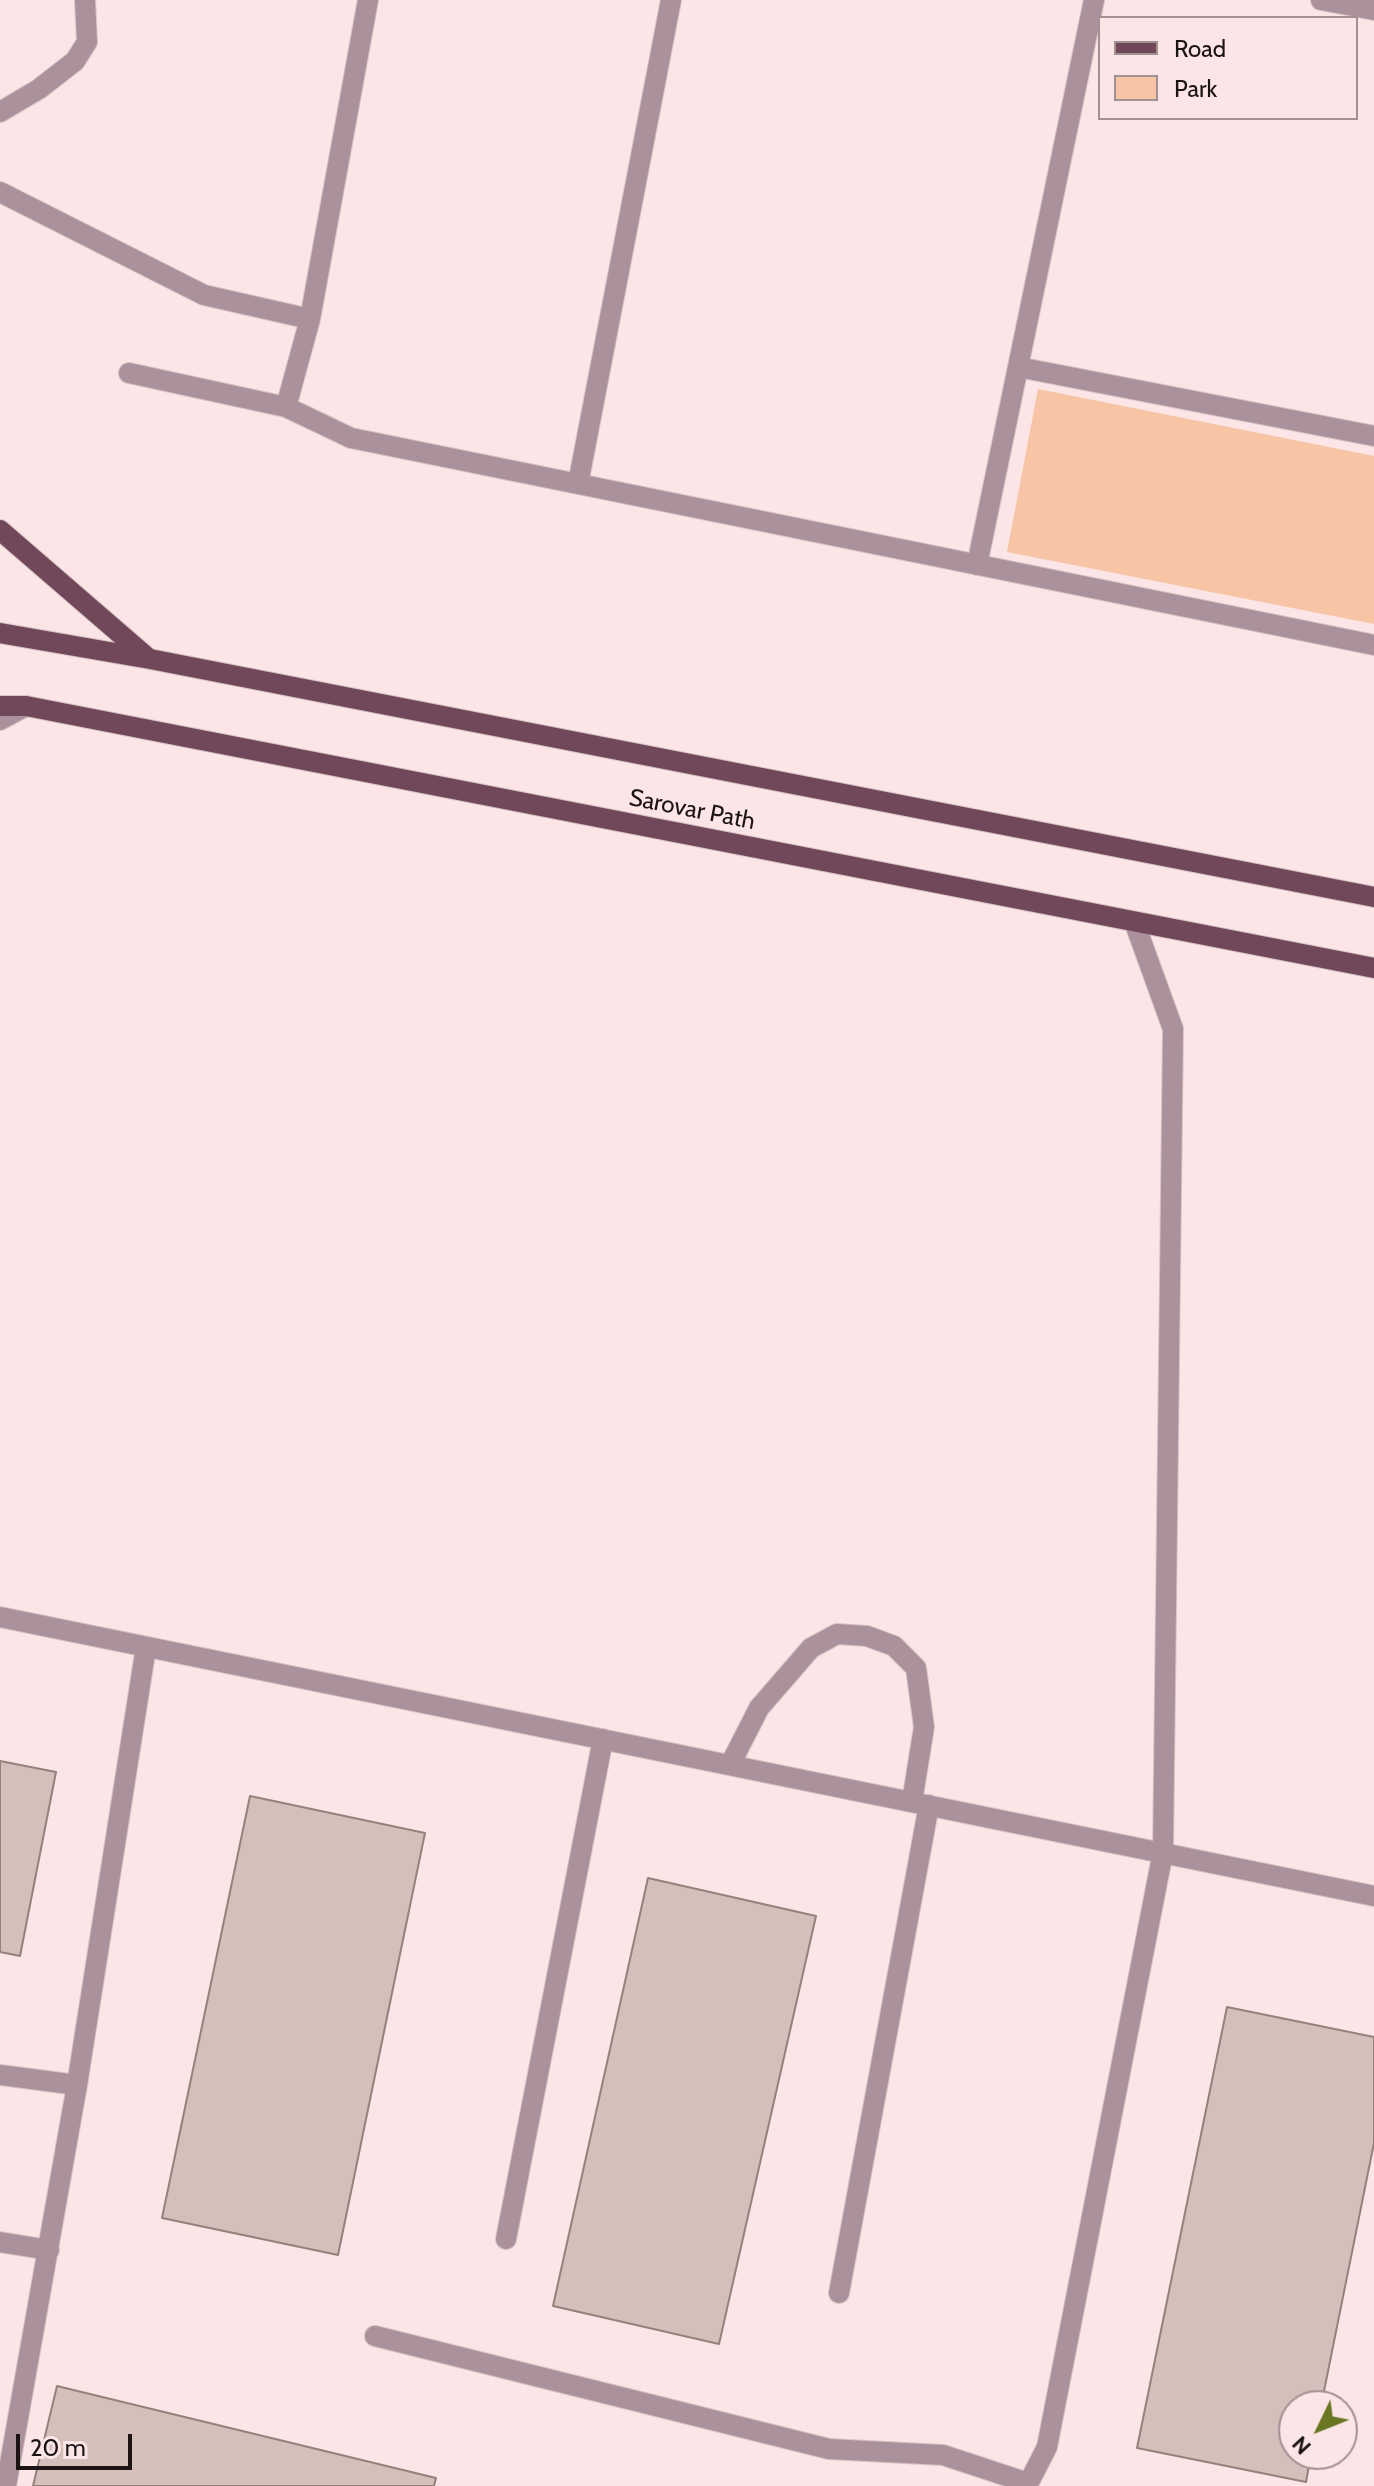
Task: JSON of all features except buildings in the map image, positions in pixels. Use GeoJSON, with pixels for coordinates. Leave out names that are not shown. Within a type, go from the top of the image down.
{"type":"FeatureCollection","features":[{"type":"Feature","properties":{"kind":"main road"},"geometry":{"type":"LineString","coordinates":[[0,530],[150,659]]}},
{"type":"Feature","properties":{"kind":"main road","name":"Sarovar Path"},"geometry":{"type":"LineString","coordinates":[[0,633],[150,659],[1374,897]]}},
{"type":"Feature","properties":{"kind":"main road","name":"Sarovar Path"},"geometry":{"type":"LineString","coordinates":[[0,706],[26,706],[1135,924],[1374,968]]}},
{"type":"Feature","properties":{"kind":"street"},"geometry":{"type":"LineString","coordinates":[[0,112],[39,89],[75,61],[87,42],[85,0]]}},
{"type":"Feature","properties":{"kind":"street"},"geometry":{"type":"LineString","coordinates":[[286,407],[310,319],[368,0]]}},
{"type":"Feature","properties":{"kind":"street"},"geometry":{"type":"LineString","coordinates":[[578,484],[671,0]]}},
{"type":"Feature","properties":{"kind":"street"},"geometry":{"type":"LineString","coordinates":[[977,565],[1094,0]]}},
{"type":"Feature","properties":{"kind":"street"},"geometry":{"type":"LineString","coordinates":[[1321,0],[1374,10]]}},
{"type":"Feature","properties":{"kind":"street"},"geometry":{"type":"LineString","coordinates":[[0,192],[204,295],[310,319]]}},
{"type":"Feature","properties":{"kind":"street"},"geometry":{"type":"LineString","coordinates":[[1018,367],[1374,436]]}},
{"type":"Feature","properties":{"kind":"street"},"geometry":{"type":"LineString","coordinates":[[129,373],[286,407],[351,438],[1374,645]]}},
{"type":"Feature","properties":{"kind":"street"},"geometry":{"type":"LineString","coordinates":[[0,720],[26,706]]}},
{"type":"Feature","properties":{"kind":"street"},"geometry":{"type":"LineString","coordinates":[[375,2336],[829,2449],[943,2455],[1028,2485],[1047,2447],[1163,1852],[1173,1029],[1135,924]]}},
{"type":"Feature","properties":{"kind":"street"},"geometry":{"type":"LineString","coordinates":[[0,1617],[1374,1896]]}},
{"type":"Feature","properties":{"kind":"street"},"geometry":{"type":"LineString","coordinates":[[730,1765],[759,1708],[811,1648],[837,1634],[867,1636],[894,1646],[916,1668],[922,1694],[924,1727],[920,1804],[839,2293]]}},
{"type":"Feature","properties":{"kind":"street"},"geometry":{"type":"LineString","coordinates":[[6,2486],[77,2085],[146,1647]]}},
{"type":"Feature","properties":{"kind":"street"},"geometry":{"type":"LineString","coordinates":[[506,2239],[603,1739]]}},
{"type":"Feature","properties":{"kind":"street"},"geometry":{"type":"LineString","coordinates":[[0,2075],[77,2085]]}},
{"type":"Feature","properties":{"kind":"street"},"geometry":{"type":"LineString","coordinates":[[0,2242],[49,2250]]}},
{"type":"Feature","properties":{"kind":"green space"},"geometry":{"type":"Polygon","coordinates":[[[1038,389],[1374,456],[1374,624],[1007,552],[1038,389]]]}}]}
